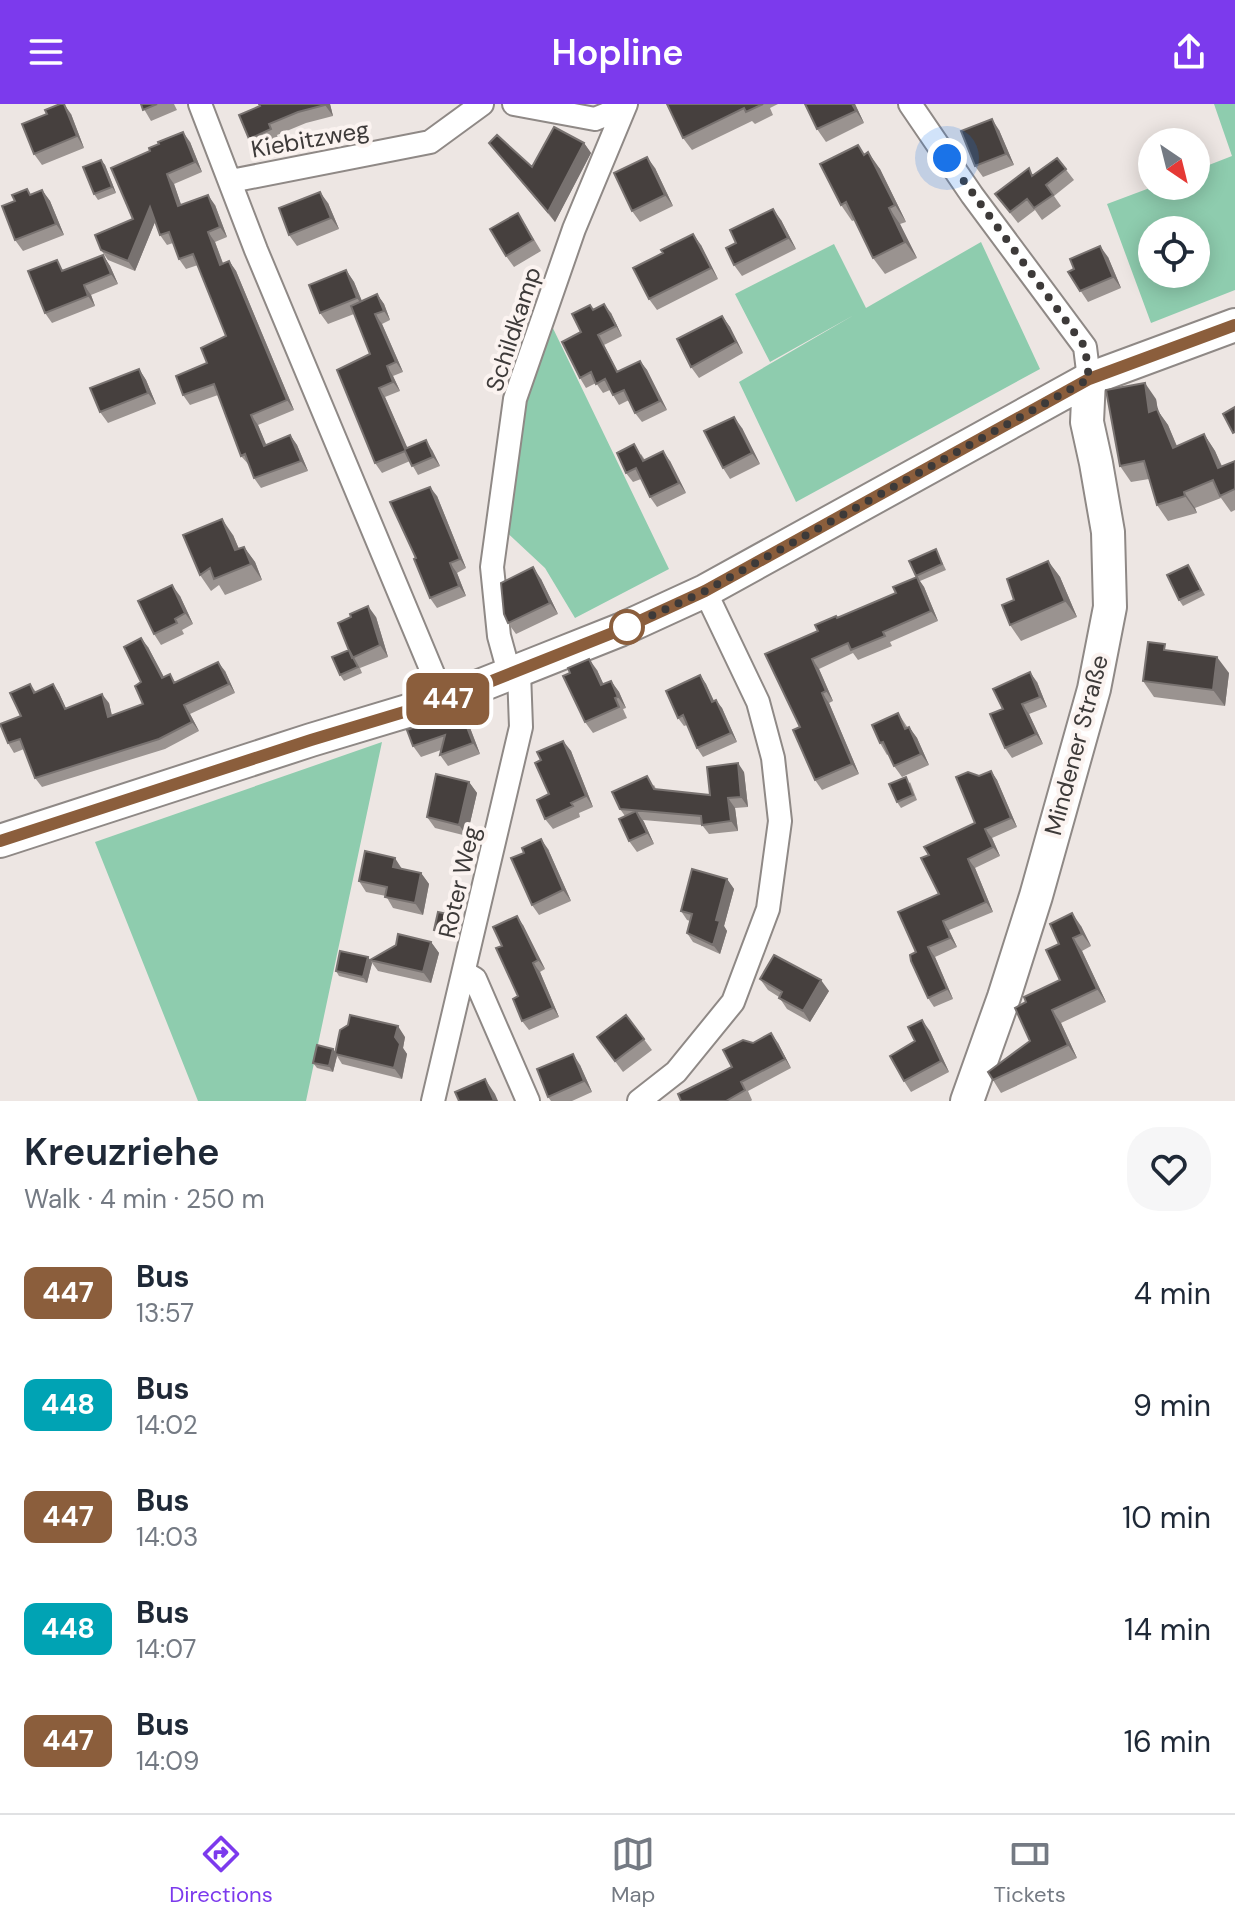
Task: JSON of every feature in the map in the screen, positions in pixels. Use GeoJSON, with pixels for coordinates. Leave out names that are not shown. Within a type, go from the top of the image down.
{"type":"FeatureCollection","features":[{"type":"Feature","properties":{"kind":"main road"},"geometry":{"type":"LineString","coordinates":[[0,841],[444,700],[620,630],[705,591],[1089,379],[1235,325]]}},
{"type":"Feature","properties":{"kind":"main road","name":"Mindener Straße"},"geometry":{"type":"LineString","coordinates":[[967,1101],[1036,896],[1094,689],[1110,607],[1108,532],[1087,422],[1089,379]]}},
{"type":"Feature","properties":{"kind":"street"},"geometry":{"type":"LineString","coordinates":[[200,104],[262,264],[444,700]]}},
{"type":"Feature","properties":{"kind":"street","name":"Kiebitzweg"},"geometry":{"type":"LineString","coordinates":[[231,181],[430,142],[482,104]]}},
{"type":"Feature","properties":{"kind":"street"},"geometry":{"type":"LineString","coordinates":[[514,104],[595,119],[625,106]]}},
{"type":"Feature","properties":{"kind":"street"},"geometry":{"type":"LineString","coordinates":[[910,104],[972,195],[1085,347],[1089,379]]}},
{"type":"Feature","properties":{"kind":"street","name":"Schildkamp"},"geometry":{"type":"LineString","coordinates":[[514,674],[499,636],[492,567],[515,399],[574,229],[625,106]]}},
{"type":"Feature","properties":{"kind":"street"},"geometry":{"type":"LineString","coordinates":[[639,1101],[676,1072],[733,1002],[768,909],[780,821],[773,758],[758,702],[705,591]]}},
{"type":"Feature","properties":{"kind":"street","name":"Roter Weg"},"geometry":{"type":"LineString","coordinates":[[433,1101],[521,727],[514,674]]}},
{"type":"Feature","properties":{"kind":"street"},"geometry":{"type":"LineString","coordinates":[[465,973],[475,979],[528,1101]]}},
{"type":"Feature","properties":{"kind":"green space"},"geometry":{"type":"Polygon","coordinates":[[[1214,104],[1235,104],[1235,290],[1151,323],[1138,288],[1210,288],[1210,216],[1138,216],[1138,288],[1107,204],[1138,192],[1138,200],[1210,200],[1210,165],[1232,156],[1214,104]]]}},
{"type":"Feature","properties":{"kind":"green space"},"geometry":{"type":"Polygon","coordinates":[[[981,242],[1040,369],[796,502],[739,382],[854,315],[770,362],[735,294],[834,244],[866,308],[981,242]]]}},
{"type":"Feature","properties":{"kind":"green space"},"geometry":{"type":"Polygon","coordinates":[[[549,320],[669,569],[575,618],[545,568],[488,515],[549,320]]]}},
{"type":"Feature","properties":{"kind":"green space"},"geometry":{"type":"Polygon","coordinates":[[[382,742],[306,1101],[198,1101],[95,842],[382,742]]]}},
{"type":"Feature","properties":{"kind":"building"},"geometry":{"type":"Polygon","coordinates":[[[64,104],[77,136],[34,154],[22,124],[47,114],[45,110],[64,104]]]}},
{"type":"Feature","properties":{"kind":"building"},"geometry":{"type":"Polygon","coordinates":[[[141,104],[157,104],[143,110],[141,104]]]}},
{"type":"Feature","properties":{"kind":"building"},"geometry":{"type":"Polygon","coordinates":[[[259,104],[325,105],[269,124],[271,129],[249,139],[239,115],[259,104]]]}},
{"type":"Feature","properties":{"kind":"building"},"geometry":{"type":"Polygon","coordinates":[[[667,104],[763,104],[746,112],[744,108],[683,138],[667,104]]]}},
{"type":"Feature","properties":{"kind":"building"},"geometry":{"type":"Polygon","coordinates":[[[805,104],[852,104],[856,111],[817,129],[805,104]]]}},
{"type":"Feature","properties":{"kind":"building"},"geometry":{"type":"Polygon","coordinates":[[[992,119],[1006,154],[975,166],[961,131],[992,119]]]}},
{"type":"Feature","properties":{"kind":"building"},"geometry":{"type":"Polygon","coordinates":[[[554,127],[584,143],[548,212],[489,143],[497,135],[532,167],[554,127]]]}},
{"type":"Feature","properties":{"kind":"building"},"geometry":{"type":"Polygon","coordinates":[[[183,132],[195,162],[167,174],[178,206],[208,195],[220,227],[208,232],[220,265],[229,261],[287,400],[251,415],[264,446],[290,435],[301,461],[254,478],[245,454],[241,456],[214,384],[183,395],[176,376],[207,363],[201,348],[226,336],[193,254],[179,259],[169,232],[160,235],[150,207],[128,261],[101,250],[95,235],[133,219],[111,168],[183,132]]]}},
{"type":"Feature","properties":{"kind":"building"},"geometry":{"type":"Polygon","coordinates":[[[858,145],[864,155],[868,152],[895,205],[889,208],[905,242],[873,258],[846,202],[841,205],[820,164],[858,145]]]}},
{"type":"Feature","properties":{"kind":"building"},"geometry":{"type":"Polygon","coordinates":[[[647,157],[665,195],[632,211],[614,173],[647,157]]]}},
{"type":"Feature","properties":{"kind":"building"},"geometry":{"type":"Polygon","coordinates":[[[1057,158],[1066,169],[1046,185],[1053,195],[1034,208],[1027,199],[1010,212],[995,194],[1029,168],[1032,176],[1057,158]]]}},
{"type":"Feature","properties":{"kind":"building"},"geometry":{"type":"Polygon","coordinates":[[[101,160],[112,187],[94,194],[83,167],[101,160]]]}},
{"type":"Feature","properties":{"kind":"building"},"geometry":{"type":"Polygon","coordinates":[[[27,189],[30,195],[42,190],[56,224],[15,240],[2,206],[15,201],[12,195],[27,189]]]}},
{"type":"Feature","properties":{"kind":"building"},"geometry":{"type":"Polygon","coordinates":[[[320,192],[331,218],[289,235],[279,208],[320,192]]]}},
{"type":"Feature","properties":{"kind":"building"},"geometry":{"type":"Polygon","coordinates":[[[773,209],[788,238],[734,265],[726,248],[736,243],[730,230],[773,209]]]}},
{"type":"Feature","properties":{"kind":"building"},"geometry":{"type":"Polygon","coordinates":[[[518,213],[533,240],[506,256],[490,229],[518,213]]]}},
{"type":"Feature","properties":{"kind":"building"},"geometry":{"type":"Polygon","coordinates":[[[693,234],[711,268],[649,299],[633,268],[693,234]]]}},
{"type":"Feature","properties":{"kind":"building"},"geometry":{"type":"Polygon","coordinates":[[[1100,246],[1113,277],[1080,291],[1068,272],[1074,269],[1070,259],[1100,246]]]}},
{"type":"Feature","properties":{"kind":"building"},"geometry":{"type":"Polygon","coordinates":[[[103,255],[111,274],[84,285],[88,296],[45,313],[28,271],[57,260],[62,271],[103,255]]]}},
{"type":"Feature","properties":{"kind":"building"},"geometry":{"type":"Polygon","coordinates":[[[346,270],[357,298],[320,313],[309,285],[346,270]]]}},
{"type":"Feature","properties":{"kind":"building"},"geometry":{"type":"Polygon","coordinates":[[[377,294],[384,311],[375,314],[396,362],[387,366],[393,382],[379,388],[405,449],[426,440],[433,457],[412,466],[405,451],[375,463],[337,370],[370,354],[351,306],[377,294]]]}},
{"type":"Feature","properties":{"kind":"building"},"geometry":{"type":"Polygon","coordinates":[[[604,304],[616,326],[598,335],[617,372],[640,361],[660,401],[635,413],[624,390],[613,395],[605,379],[596,384],[591,372],[580,378],[562,342],[581,332],[572,314],[590,305],[593,310],[604,304]]]}},
{"type":"Feature","properties":{"kind":"building"},"geometry":{"type":"Polygon","coordinates":[[[722,316],[736,342],[691,367],[677,339],[722,316]]]}},
{"type":"Feature","properties":{"kind":"building"},"geometry":{"type":"Polygon","coordinates":[[[139,369],[148,393],[100,412],[90,388],[139,369]]]}},
{"type":"Feature","properties":{"kind":"building"},"geometry":{"type":"Polygon","coordinates":[[[1145,383],[1149,412],[1157,409],[1173,448],[1204,434],[1218,468],[1235,461],[1235,489],[1220,496],[1213,480],[1184,492],[1185,496],[1157,505],[1144,461],[1120,466],[1106,390],[1145,383]]]}},
{"type":"Feature","properties":{"kind":"building"},"geometry":{"type":"Polygon","coordinates":[[[1235,407],[1235,432],[1233,433],[1223,414],[1235,407]]]}},
{"type":"Feature","properties":{"kind":"building"},"geometry":{"type":"Polygon","coordinates":[[[734,417],[752,453],[723,468],[704,431],[734,417]]]}},
{"type":"Feature","properties":{"kind":"building"},"geometry":{"type":"Polygon","coordinates":[[[634,444],[643,461],[663,451],[679,483],[650,497],[636,468],[626,473],[617,453],[634,444]]]}},
{"type":"Feature","properties":{"kind":"building"},"geometry":{"type":"Polygon","coordinates":[[[430,487],[460,559],[450,563],[459,586],[430,598],[416,558],[390,502],[430,487]]]}},
{"type":"Feature","properties":{"kind":"building"},"geometry":{"type":"Polygon","coordinates":[[[222,519],[235,550],[244,547],[251,564],[214,579],[210,568],[200,575],[183,535],[222,519]]]}},
{"type":"Feature","properties":{"kind":"building"},"geometry":{"type":"Polygon","coordinates":[[[936,549],[942,564],[916,576],[909,561],[936,549]]]}},
{"type":"Feature","properties":{"kind":"building"},"geometry":{"type":"Polygon","coordinates":[[[1048,561],[1065,601],[1010,625],[1002,605],[1014,600],[1007,579],[1048,561]]]}},
{"type":"Feature","properties":{"kind":"building"},"geometry":{"type":"Polygon","coordinates":[[[1188,565],[1201,590],[1179,600],[1167,575],[1188,565]]]}},
{"type":"Feature","properties":{"kind":"building"},"geometry":{"type":"Polygon","coordinates":[[[533,567],[550,603],[508,623],[501,583],[533,567]]]}},
{"type":"Feature","properties":{"kind":"building"},"geometry":{"type":"Polygon","coordinates":[[[917,577],[931,611],[851,650],[848,643],[812,659],[826,691],[822,693],[852,764],[815,780],[793,730],[800,727],[765,654],[818,631],[815,625],[896,593],[893,587],[917,577]]]}},
{"type":"Feature","properties":{"kind":"building"},"geometry":{"type":"Polygon","coordinates":[[[172,585],[185,613],[175,619],[177,623],[154,634],[138,601],[172,585]]]}},
{"type":"Feature","properties":{"kind":"building"},"geometry":{"type":"Polygon","coordinates":[[[368,606],[380,645],[352,658],[338,623],[368,606]]]}},
{"type":"Feature","properties":{"kind":"building"},"geometry":{"type":"Polygon","coordinates":[[[141,638],[162,678],[170,674],[174,683],[218,662],[229,684],[184,705],[192,722],[159,739],[35,778],[20,739],[8,743],[0,724],[21,716],[10,693],[30,684],[34,693],[53,684],[65,709],[102,694],[108,717],[143,704],[135,686],[141,682],[124,647],[141,638]]]}},
{"type":"Feature","properties":{"kind":"building"},"geometry":{"type":"Polygon","coordinates":[[[1148,642],[1165,644],[1164,650],[1217,657],[1213,690],[1143,681],[1148,642]]]}},
{"type":"Feature","properties":{"kind":"building"},"geometry":{"type":"Polygon","coordinates":[[[349,650],[358,667],[340,675],[332,657],[349,650]]]}},
{"type":"Feature","properties":{"kind":"building"},"geometry":{"type":"Polygon","coordinates":[[[589,659],[601,685],[611,681],[619,707],[585,722],[563,676],[570,673],[568,668],[589,659]]]}},
{"type":"Feature","properties":{"kind":"building"},"geometry":{"type":"Polygon","coordinates":[[[1030,672],[1040,697],[1022,704],[1036,734],[1005,748],[990,714],[1003,709],[993,689],[1030,672]]]}},
{"type":"Feature","properties":{"kind":"building"},"geometry":{"type":"Polygon","coordinates":[[[700,675],[731,733],[697,748],[683,715],[678,718],[666,691],[700,675]]]}},
{"type":"Feature","properties":{"kind":"building"},"geometry":{"type":"Polygon","coordinates":[[[457,701],[473,743],[440,755],[445,735],[413,746],[407,730],[449,714],[452,703],[457,701]]]}},
{"type":"Feature","properties":{"kind":"building"},"geometry":{"type":"Polygon","coordinates":[[[898,713],[905,729],[909,727],[921,754],[894,766],[872,725],[898,713]]]}},
{"type":"Feature","properties":{"kind":"building"},"geometry":{"type":"Polygon","coordinates":[[[563,741],[586,796],[545,819],[537,800],[549,794],[535,763],[541,760],[537,752],[563,741]]]}},
{"type":"Feature","properties":{"kind":"building"},"geometry":{"type":"Polygon","coordinates":[[[738,763],[741,797],[728,798],[731,821],[702,825],[701,816],[620,809],[612,792],[647,776],[654,789],[710,795],[707,767],[738,763]]]}},
{"type":"Feature","properties":{"kind":"building"},"geometry":{"type":"Polygon","coordinates":[[[991,771],[1011,818],[985,829],[993,847],[968,859],[986,902],[943,921],[950,938],[928,947],[947,989],[928,998],[911,961],[910,955],[916,952],[898,912],[939,894],[921,858],[929,855],[924,847],[975,823],[956,777],[968,772],[979,776],[991,771]]]}},
{"type":"Feature","properties":{"kind":"building"},"geometry":{"type":"Polygon","coordinates":[[[436,774],[469,782],[459,825],[427,817],[436,774]]]}},
{"type":"Feature","properties":{"kind":"building"},"geometry":{"type":"Polygon","coordinates":[[[906,777],[913,795],[897,802],[889,784],[906,777]]]}},
{"type":"Feature","properties":{"kind":"building"},"geometry":{"type":"Polygon","coordinates":[[[636,811],[647,833],[629,841],[619,819],[636,811]]]}},
{"type":"Feature","properties":{"kind":"building"},"geometry":{"type":"Polygon","coordinates":[[[541,839],[563,890],[532,905],[511,858],[524,853],[522,848],[541,839]]]}},
{"type":"Feature","properties":{"kind":"building"},"geometry":{"type":"Polygon","coordinates":[[[365,851],[395,858],[393,867],[421,873],[415,903],[385,897],[387,887],[359,881],[365,851]]]}},
{"type":"Feature","properties":{"kind":"building"},"geometry":{"type":"Polygon","coordinates":[[[692,869],[727,879],[713,945],[687,933],[692,914],[681,911],[692,869]]]}},
{"type":"Feature","properties":{"kind":"building"},"geometry":{"type":"Polygon","coordinates":[[[438,912],[457,916],[453,934],[434,930],[438,912]]]}},
{"type":"Feature","properties":{"kind":"building"},"geometry":{"type":"Polygon","coordinates":[[[1072,913],[1082,934],[1073,938],[1097,989],[1052,1010],[1068,1045],[993,1080],[988,1072],[1030,1041],[1015,1008],[1026,1002],[1024,997],[1060,980],[1046,950],[1059,944],[1050,924],[1072,913]]]}},
{"type":"Feature","properties":{"kind":"building"},"geometry":{"type":"Polygon","coordinates":[[[517,916],[538,960],[533,963],[553,1008],[522,1021],[513,999],[518,996],[496,948],[502,946],[493,927],[517,916]]]}},
{"type":"Feature","properties":{"kind":"building"},"geometry":{"type":"Polygon","coordinates":[[[398,934],[431,942],[423,972],[370,960],[396,945],[398,934]]]}},
{"type":"Feature","properties":{"kind":"building"},"geometry":{"type":"Polygon","coordinates":[[[340,951],[368,957],[363,977],[336,971],[340,951]]]}},
{"type":"Feature","properties":{"kind":"building"},"geometry":{"type":"Polygon","coordinates":[[[774,955],[821,980],[803,1011],[779,998],[782,992],[760,979],[774,955]]]}},
{"type":"Feature","properties":{"kind":"building"},"geometry":{"type":"Polygon","coordinates":[[[350,1015],[398,1026],[395,1037],[400,1044],[394,1068],[335,1054],[340,1030],[348,1025],[350,1015]]]}},
{"type":"Feature","properties":{"kind":"building"},"geometry":{"type":"Polygon","coordinates":[[[626,1015],[644,1039],[615,1061],[597,1037],[626,1015]]]}},
{"type":"Feature","properties":{"kind":"building"},"geometry":{"type":"Polygon","coordinates":[[[922,1020],[941,1061],[904,1081],[890,1056],[915,1041],[908,1027],[922,1020]]]}},
{"type":"Feature","properties":{"kind":"building"},"geometry":{"type":"Polygon","coordinates":[[[771,1033],[785,1059],[741,1082],[745,1090],[726,1101],[681,1101],[678,1094],[732,1067],[723,1050],[743,1040],[753,1043],[771,1033]]]}},
{"type":"Feature","properties":{"kind":"building"},"geometry":{"type":"Polygon","coordinates":[[[317,1045],[333,1049],[329,1066],[313,1063],[317,1045]]]}},
{"type":"Feature","properties":{"kind":"building"},"geometry":{"type":"Polygon","coordinates":[[[573,1054],[584,1081],[548,1097],[537,1069],[573,1054]]]}},
{"type":"Feature","properties":{"kind":"building"},"geometry":{"type":"Polygon","coordinates":[[[485,1079],[494,1101],[459,1101],[455,1092],[485,1079]]]}},
{"type":"Feature","properties":{"kind":"bus line","name":"447"},"geometry":{"type":"LineString","coordinates":[[0,841],[444,700],[510,676],[705,591],[1089,379],[1235,325]]}},
{"type":"Feature","properties":{"kind":"route"},"geometry":{"type":"LineString","coordinates":[[627,627],[620,630],[705,591],[1089,379],[1085,347],[947,158]]}}]}
